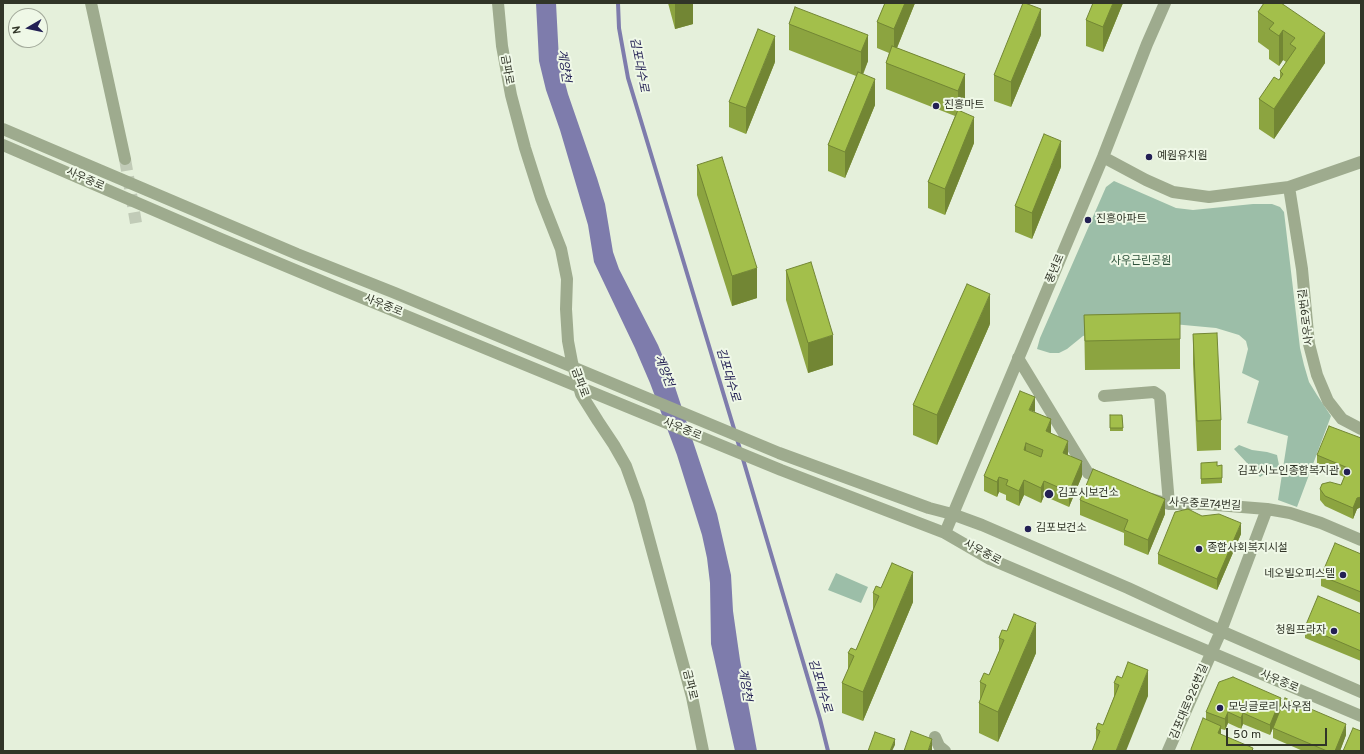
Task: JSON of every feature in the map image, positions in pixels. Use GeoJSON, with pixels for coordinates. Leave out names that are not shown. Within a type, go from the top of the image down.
{"type":"FeatureCollection","features":[{"type":"Feature","properties":{"kind":"street"},"geometry":{"type":"LineString","coordinates":[[91,3],[125,159]]}},
{"type":"Feature","properties":{"kind":"street","name":"금파로"},"geometry":{"type":"LineString","coordinates":[[498,3],[502,46],[511,95],[525,148],[541,198],[560,249],[567,279],[566,309],[568,341],[572,362],[581,394],[626,466],[640,502],[692,697],[703,751]]}},
{"type":"Feature","properties":{"kind":"street","name":"풍년로"},"geometry":{"type":"LineString","coordinates":[[945,533],[1103,157],[1147,44],[1165,3]]}},
{"type":"Feature","properties":{"kind":"street","name":"사우중로"},"geometry":{"type":"LineString","coordinates":[[3,129],[202,215],[395,293],[778,453],[929,508],[952,514],[982,525],[1128,588],[1221,631],[1361,692]]}},
{"type":"Feature","properties":{"kind":"street","name":"사우중로"},"geometry":{"type":"LineString","coordinates":[[3,145],[229,242],[555,378],[781,470],[945,533],[990,559],[1361,716]]}},
{"type":"Feature","properties":{"kind":"street"},"geometry":{"type":"LineString","coordinates":[[1103,157],[1146,180],[1173,192],[1209,198],[1289,187],[1361,162]]}},
{"type":"Feature","properties":{"kind":"street","name":"사우로9번길"},"geometry":{"type":"LineString","coordinates":[[1289,187],[1302,269],[1309,344],[1317,375],[1328,401],[1342,419],[1361,429]]}},
{"type":"Feature","properties":{"kind":"street"},"geometry":{"type":"LineString","coordinates":[[1018,358],[1088,473],[1116,486]]}},
{"type":"Feature","properties":{"kind":"street"},"geometry":{"type":"LineString","coordinates":[[1104,396],[1154,392],[1160,396],[1169,504]]}},
{"type":"Feature","properties":{"kind":"street","name":"사우중로74번길"},"geometry":{"type":"LineString","coordinates":[[1137,494],[1169,504],[1225,505],[1290,513],[1321,523],[1361,540]]}},
{"type":"Feature","properties":{"kind":"street","name":"김포대로926번길"},"geometry":{"type":"LineString","coordinates":[[1168,751],[1221,631],[1267,509]]}},
{"type":"Feature","properties":{"kind":"street"},"geometry":{"type":"LineString","coordinates":[[935,736],[939,746],[945,751]]}},
{"type":"Feature","properties":{"kind":"green space","name":"사우근린공원"},"geometry":{"type":"Polygon","coordinates":[[[1114,181],[1176,208],[1193,210],[1253,204],[1272,204],[1280,207],[1284,212],[1300,348],[1309,382],[1331,416],[1297,507],[1278,500],[1288,436],[1247,423],[1259,381],[1242,373],[1248,349],[1246,341],[1239,335],[1216,328],[1162,323],[1113,328],[1083,336],[1067,349],[1059,353],[1050,353],[1037,349],[1040,338],[1106,187],[1114,181]]]}},
{"type":"Feature","properties":{"kind":"green space"},"geometry":{"type":"Polygon","coordinates":[[[1239,445],[1252,450],[1277,455],[1279,465],[1278,470],[1274,473],[1266,473],[1260,477],[1234,449],[1239,445]]]}},
{"type":"Feature","properties":{"kind":"green space"},"geometry":{"type":"Polygon","coordinates":[[[836,573],[868,587],[861,603],[828,590],[836,573]]]}},
{"type":"Feature","properties":{"kind":"water","name":"계양천"},"geometry":{"type":"Polygon","coordinates":[[[536,3],[556,3],[559,60],[568,94],[605,204],[613,252],[619,269],[658,345],[673,381],[717,514],[731,575],[733,611],[740,660],[757,751],[735,751],[711,644],[710,583],[702,535],[677,455],[650,383],[594,262],[588,225],[560,130],[546,90],[539,61],[536,3]]]}},
{"type":"Feature","properties":{"kind":"building"},"geometry":{"type":"Polygon","coordinates":[[[885,3],[905,3],[894,29],[877,22],[885,3]]]}},
{"type":"Feature","properties":{"kind":"building"},"geometry":{"type":"Polygon","coordinates":[[[1023,3],[1041,9],[1011,82],[994,75],[1023,3]]]}},
{"type":"Feature","properties":{"kind":"building"},"geometry":{"type":"Polygon","coordinates":[[[1093,3],[1113,3],[1103,27],[1086,20],[1093,3]]]}},
{"type":"Feature","properties":{"kind":"building"},"geometry":{"type":"Polygon","coordinates":[[[1264,3],[1281,3],[1325,33],[1274,109],[1259,99],[1274,77],[1279,80],[1283,74],[1280,71],[1296,48],[1290,44],[1295,38],[1283,30],[1279,36],[1269,29],[1274,23],[1258,12],[1264,3]]]}},
{"type":"Feature","properties":{"kind":"building"},"geometry":{"type":"Polygon","coordinates":[[[795,7],[868,35],[861,52],[789,24],[795,7]]]}},
{"type":"Feature","properties":{"kind":"building"},"geometry":{"type":"Polygon","coordinates":[[[758,29],[775,36],[746,108],[729,102],[758,29]]]}},
{"type":"Feature","properties":{"kind":"building"},"geometry":{"type":"Polygon","coordinates":[[[892,46],[965,74],[958,91],[886,63],[892,46]]]}},
{"type":"Feature","properties":{"kind":"building"},"geometry":{"type":"Polygon","coordinates":[[[858,72],[875,79],[845,152],[828,145],[858,72]]]}},
{"type":"Feature","properties":{"kind":"building"},"geometry":{"type":"Polygon","coordinates":[[[958,110],[974,117],[945,189],[928,182],[958,110]]]}},
{"type":"Feature","properties":{"kind":"building"},"geometry":{"type":"Polygon","coordinates":[[[1044,134],[1061,141],[1032,213],[1015,206],[1044,134]]]}},
{"type":"Feature","properties":{"kind":"building"},"geometry":{"type":"Polygon","coordinates":[[[722,157],[757,268],[732,276],[697,165],[722,157]]]}},
{"type":"Feature","properties":{"kind":"building"},"geometry":{"type":"Polygon","coordinates":[[[811,262],[833,335],[808,343],[786,270],[811,262]]]}},
{"type":"Feature","properties":{"kind":"building"},"geometry":{"type":"Polygon","coordinates":[[[967,284],[990,294],[937,415],[913,405],[967,284]]]}},
{"type":"Feature","properties":{"kind":"building"},"geometry":{"type":"Polygon","coordinates":[[[1180,313],[1180,339],[1085,341],[1084,315],[1180,313]]]}},
{"type":"Feature","properties":{"kind":"building"},"geometry":{"type":"Polygon","coordinates":[[[1217,333],[1221,420],[1197,421],[1193,334],[1217,333]]]}},
{"type":"Feature","properties":{"kind":"building"},"geometry":{"type":"Polygon","coordinates":[[[1020,391],[1035,397],[1029,410],[1051,419],[1046,431],[1068,441],[1063,453],[1082,461],[1069,492],[1044,481],[1041,488],[1024,480],[1019,491],[1006,485],[1008,480],[999,477],[997,482],[984,476],[1020,391]],[[1026,443],[1024,450],[1041,457],[1043,450],[1026,443]]]}},
{"type":"Feature","properties":{"kind":"building"},"geometry":{"type":"Polygon","coordinates":[[[1110,415],[1122,415],[1123,428],[1110,428],[1110,415]]]}},
{"type":"Feature","properties":{"kind":"building","name":"김포시노인종합복지관"},"geometry":{"type":"Polygon","coordinates":[[[1329,426],[1361,438],[1361,497],[1357,498],[1353,508],[1325,496],[1320,489],[1322,484],[1330,482],[1341,485],[1348,468],[1317,455],[1329,426]]]}},
{"type":"Feature","properties":{"kind":"building"},"geometry":{"type":"Polygon","coordinates":[[[1217,462],[1217,466],[1222,465],[1222,478],[1201,479],[1201,463],[1217,462]]]}},
{"type":"Feature","properties":{"kind":"building"},"geometry":{"type":"Polygon","coordinates":[[[1093,469],[1165,499],[1148,540],[1124,530],[1128,520],[1080,500],[1093,469]]]}},
{"type":"Feature","properties":{"kind":"building","name":"종합사회복지시설"},"geometry":{"type":"Polygon","coordinates":[[[1188,509],[1202,516],[1219,514],[1241,523],[1217,579],[1158,554],[1175,512],[1188,509]]]}},
{"type":"Feature","properties":{"kind":"building","name":"네오빌오피스텔"},"geometry":{"type":"Polygon","coordinates":[[[1335,543],[1361,554],[1361,592],[1321,576],[1335,543]]]}},
{"type":"Feature","properties":{"kind":"building"},"geometry":{"type":"Polygon","coordinates":[[[892,563],[913,572],[863,692],[842,683],[854,656],[848,653],[851,648],[856,650],[879,596],[873,593],[876,586],[881,588],[892,563]]]}},
{"type":"Feature","properties":{"kind":"building","name":"청원프라자"},"geometry":{"type":"Polygon","coordinates":[[[1318,596],[1361,614],[1361,651],[1305,627],[1318,596]]]}},
{"type":"Feature","properties":{"kind":"building"},"geometry":{"type":"Polygon","coordinates":[[[1014,614],[1036,623],[998,712],[979,703],[986,685],[980,682],[984,673],[989,675],[1004,640],[999,638],[1002,630],[1007,631],[1014,614]]]}},
{"type":"Feature","properties":{"kind":"building"},"geometry":{"type":"Polygon","coordinates":[[[1128,662],[1148,670],[1116,751],[1092,751],[1100,731],[1096,729],[1098,723],[1103,725],[1119,685],[1114,683],[1117,676],[1122,678],[1128,662]]]}},
{"type":"Feature","properties":{"kind":"building"},"geometry":{"type":"Polygon","coordinates":[[[1233,677],[1281,698],[1270,725],[1243,713],[1241,718],[1228,712],[1225,719],[1206,712],[1219,682],[1233,677]]]}},
{"type":"Feature","properties":{"kind":"building"},"geometry":{"type":"Polygon","coordinates":[[[1285,698],[1346,724],[1335,751],[1327,751],[1273,728],[1285,698]]]}},
{"type":"Feature","properties":{"kind":"building"},"geometry":{"type":"Polygon","coordinates":[[[1203,718],[1221,726],[1218,733],[1253,748],[1252,751],[1191,751],[1203,718]]]}},
{"type":"Feature","properties":{"kind":"building"},"geometry":{"type":"Polygon","coordinates":[[[1353,728],[1361,731],[1361,751],[1343,751],[1353,728]]]}},
{"type":"Feature","properties":{"kind":"building"},"geometry":{"type":"Polygon","coordinates":[[[911,731],[932,739],[928,751],[904,751],[911,731]]]}},
{"type":"Feature","properties":{"kind":"building"},"geometry":{"type":"Polygon","coordinates":[[[875,732],[895,739],[890,751],[868,751],[875,732]]]}},
{"type":"Feature","properties":{"kind":"waterway","name":"김포대수로"},"geometry":{"type":"LineString","coordinates":[[618,3],[619,28],[628,78],[735,432]]}},
{"type":"Feature","properties":{"kind":"waterway","name":"김포대수로"},"geometry":{"type":"LineString","coordinates":[[737,439],[820,719],[828,751]]}},
{"type":"Feature","properties":{"kind":"tunnel"},"geometry":{"type":"LineString","coordinates":[[125,159],[136,223]]}},
{"type":"Feature","properties":{"kind":"place","name":"진흥마트"},"geometry":{"type":"Point","coordinates":[936,106]}},
{"type":"Feature","properties":{"kind":"place","name":"예원유치원"},"geometry":{"type":"Point","coordinates":[1149,157]}},
{"type":"Feature","properties":{"kind":"place","name":"진흥아파트"},"geometry":{"type":"Point","coordinates":[1088,220]}},
{"type":"Feature","properties":{"kind":"place","name":"김포시노인종합복지관"},"geometry":{"type":"Point","coordinates":[1347,472]}},
{"type":"Feature","properties":{"kind":"place","name":"김포시보건소"},"geometry":{"type":"Point","coordinates":[1049,494]}},
{"type":"Feature","properties":{"kind":"place","name":"김포보건소"},"geometry":{"type":"Point","coordinates":[1028,529]}},
{"type":"Feature","properties":{"kind":"place","name":"종합사회복지시설"},"geometry":{"type":"Point","coordinates":[1199,549]}},
{"type":"Feature","properties":{"kind":"place","name":"네오빌오피스텔"},"geometry":{"type":"Point","coordinates":[1343,575]}},
{"type":"Feature","properties":{"kind":"place","name":"청원프라자"},"geometry":{"type":"Point","coordinates":[1334,631]}},
{"type":"Feature","properties":{"kind":"place","name":"모닝글로리 사우점"},"geometry":{"type":"Point","coordinates":[1220,708]}}]}
